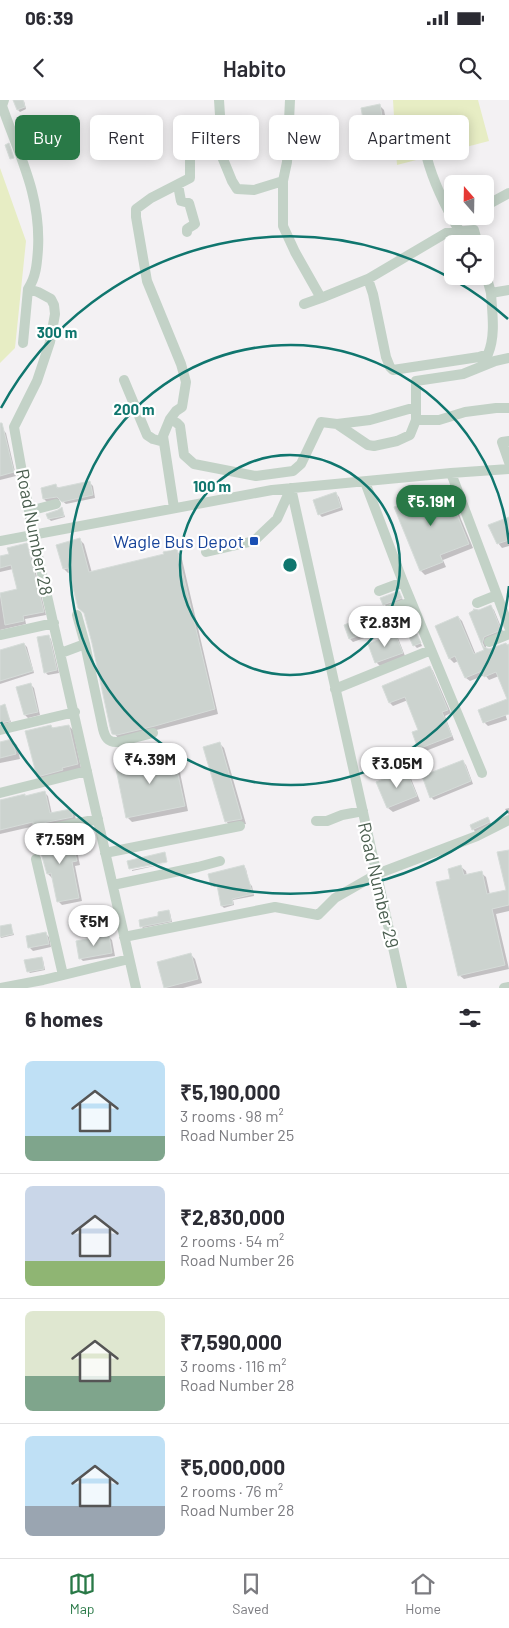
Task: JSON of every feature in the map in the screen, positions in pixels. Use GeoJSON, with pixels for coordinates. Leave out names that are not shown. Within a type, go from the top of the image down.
{"type":"FeatureCollection","features":[{"type":"Feature","properties":{"kind":"street"},"geometry":{"type":"LineString","coordinates":[[4,100],[2,106],[26,168],[35,198],[39,224],[37,267],[34,281],[28,289],[23,343]]}},
{"type":"Feature","properties":{"kind":"street"},"geometry":{"type":"LineString","coordinates":[[219,100],[220,115]]}},
{"type":"Feature","properties":{"kind":"street"},"geometry":{"type":"LineString","coordinates":[[290,100],[287,162],[283,181],[284,226],[295,252],[321,298]]}},
{"type":"Feature","properties":{"kind":"street"},"geometry":{"type":"LineString","coordinates":[[174,508],[163,436],[170,419],[182,407],[186,382],[181,364],[147,281],[136,209],[168,188],[190,178],[190,160]]}},
{"type":"Feature","properties":{"kind":"street"},"geometry":{"type":"LineString","coordinates":[[223,160],[237,189],[254,190],[283,181]]}},
{"type":"Feature","properties":{"kind":"street"},"geometry":{"type":"LineString","coordinates":[[428,160],[432,177],[444,204]]}},
{"type":"Feature","properties":{"kind":"street"},"geometry":{"type":"LineString","coordinates":[[178,185],[181,201],[189,203],[195,224],[187,228],[187,232]]}},
{"type":"Feature","properties":{"kind":"street"},"geometry":{"type":"LineString","coordinates":[[494,201],[509,193]]}},
{"type":"Feature","properties":{"kind":"street"},"geometry":{"type":"LineString","coordinates":[[456,225],[460,232]]}},
{"type":"Feature","properties":{"kind":"street"},"geometry":{"type":"LineString","coordinates":[[304,304],[368,279],[446,233],[474,230],[475,235]]}},
{"type":"Feature","properties":{"kind":"street"},"geometry":{"type":"LineString","coordinates":[[368,279],[386,357],[393,370],[480,357],[488,354],[492,346],[493,337],[491,293],[489,285]]}},
{"type":"Feature","properties":{"kind":"street","name":"Road Number 28"},"geometry":{"type":"LineString","coordinates":[[28,289],[52,299],[55,314],[50,342],[37,381],[14,427],[33,534],[75,712],[136,988]]}},
{"type":"Feature","properties":{"kind":"street"},"geometry":{"type":"LineString","coordinates":[[491,293],[509,290]]}},
{"type":"Feature","properties":{"kind":"street"},"geometry":{"type":"LineString","coordinates":[[337,424],[368,445],[374,446],[397,442],[410,435],[416,420],[416,381],[464,374],[495,361],[509,358]]}},
{"type":"Feature","properties":{"kind":"street"},"geometry":{"type":"LineString","coordinates":[[124,380],[147,435],[164,442]]}},
{"type":"Feature","properties":{"kind":"street"},"geometry":{"type":"LineString","coordinates":[[170,419],[180,426],[184,455],[194,464],[256,476],[293,471],[301,464],[321,422],[337,424],[370,420],[416,407]]}},
{"type":"Feature","properties":{"kind":"street"},"geometry":{"type":"LineString","coordinates":[[416,420],[438,420],[465,412],[509,408]]}},
{"type":"Feature","properties":{"kind":"street"},"geometry":{"type":"LineString","coordinates":[[509,441],[502,442],[509,462]]}},
{"type":"Feature","properties":{"kind":"street"},"geometry":{"type":"LineString","coordinates":[[0,541],[272,490],[509,469]]}},
{"type":"Feature","properties":{"kind":"street"},"geometry":{"type":"LineString","coordinates":[[451,473],[509,627]]}},
{"type":"Feature","properties":{"kind":"street"},"geometry":{"type":"LineString","coordinates":[[365,482],[396,574],[411,602],[482,773]]}},
{"type":"Feature","properties":{"kind":"street"},"geometry":{"type":"LineString","coordinates":[[206,552],[254,541],[277,519],[291,488]]}},
{"type":"Feature","properties":{"kind":"street","name":"Road Number 29"},"geometry":{"type":"LineString","coordinates":[[291,488],[402,988]]}},
{"type":"Feature","properties":{"kind":"street"},"geometry":{"type":"LineString","coordinates":[[29,511],[56,504]]}},
{"type":"Feature","properties":{"kind":"street"},"geometry":{"type":"LineString","coordinates":[[379,591],[396,574]]}},
{"type":"Feature","properties":{"kind":"street"},"geometry":{"type":"LineString","coordinates":[[477,603],[497,595]]}},
{"type":"Feature","properties":{"kind":"street"},"geometry":{"type":"LineString","coordinates":[[389,610],[411,602]]}},
{"type":"Feature","properties":{"kind":"street"},"geometry":{"type":"LineString","coordinates":[[77,615],[106,738],[114,743],[153,733]]}},
{"type":"Feature","properties":{"kind":"street"},"geometry":{"type":"LineString","coordinates":[[0,635],[54,623]]}},
{"type":"Feature","properties":{"kind":"street"},"geometry":{"type":"LineString","coordinates":[[490,642],[509,634]]}},
{"type":"Feature","properties":{"kind":"street"},"geometry":{"type":"LineString","coordinates":[[61,653],[85,644]]}},
{"type":"Feature","properties":{"kind":"street"},"geometry":{"type":"LineString","coordinates":[[336,689],[431,650]]}},
{"type":"Feature","properties":{"kind":"street"},"geometry":{"type":"LineString","coordinates":[[0,730],[75,712]]}},
{"type":"Feature","properties":{"kind":"street"},"geometry":{"type":"LineString","coordinates":[[0,793],[87,771]]}},
{"type":"Feature","properties":{"kind":"street"},"geometry":{"type":"LineString","coordinates":[[316,821],[363,811]]}},
{"type":"Feature","properties":{"kind":"street"},"geometry":{"type":"LineString","coordinates":[[35,832],[98,820]]}},
{"type":"Feature","properties":{"kind":"street"},"geometry":{"type":"LineString","coordinates":[[124,937],[275,907],[318,915],[335,898],[377,874],[477,836],[509,820]]}},
{"type":"Feature","properties":{"kind":"street"},"geometry":{"type":"LineString","coordinates":[[105,853],[240,826]]}},
{"type":"Feature","properties":{"kind":"street"},"geometry":{"type":"LineString","coordinates":[[36,859],[63,975]]}},
{"type":"Feature","properties":{"kind":"street"},"geometry":{"type":"LineString","coordinates":[[113,885],[198,867],[220,860]]}},
{"type":"Feature","properties":{"kind":"street"},"geometry":{"type":"LineString","coordinates":[[0,988],[129,959]]}},
{"type":"Feature","properties":{"kind":"street"},"geometry":{"type":"LineString","coordinates":[[504,988],[509,987]]}},
{"type":"Feature","properties":{"kind":"green space"},"geometry":{"type":"Polygon","coordinates":[[[393,100],[478,100],[489,141],[469,146],[469,115],[394,115],[393,100]]]}},
{"type":"Feature","properties":{"kind":"green space"},"geometry":{"type":"Polygon","coordinates":[[[397,160],[416,160],[397,165],[397,160]]]}},
{"type":"Feature","properties":{"kind":"green space"},"geometry":{"type":"Polygon","coordinates":[[[0,168],[26,241],[15,348],[0,363],[0,168]]]}},
{"type":"Feature","properties":{"kind":"building"},"geometry":{"type":"Polygon","coordinates":[[[13,100],[23,100],[25,107],[17,110],[13,100]]]}},
{"type":"Feature","properties":{"kind":"building"},"geometry":{"type":"Polygon","coordinates":[[[380,104],[382,115],[362,115],[361,108],[380,104]]]}},
{"type":"Feature","properties":{"kind":"building"},"geometry":{"type":"Polygon","coordinates":[[[9,143],[14,158],[10,159],[5,145],[9,143]]]}},
{"type":"Feature","properties":{"kind":"building"},"geometry":{"type":"Polygon","coordinates":[[[0,423],[2,423],[14,472],[0,476],[0,423]]]}},
{"type":"Feature","properties":{"kind":"building"},"geometry":{"type":"Polygon","coordinates":[[[90,481],[93,495],[62,502],[57,497],[43,499],[41,488],[56,484],[57,488],[90,481]]]}},
{"type":"Feature","properties":{"kind":"building"},"geometry":{"type":"Polygon","coordinates":[[[447,489],[469,544],[440,555],[443,562],[420,571],[394,507],[423,496],[421,491],[447,489]]]}},
{"type":"Feature","properties":{"kind":"building"},"geometry":{"type":"Polygon","coordinates":[[[336,492],[341,507],[318,515],[313,500],[336,492]]]}},
{"type":"Feature","properties":{"kind":"building"},"geometry":{"type":"Polygon","coordinates":[[[62,507],[64,516],[48,519],[46,514],[62,507]]]}},
{"type":"Feature","properties":{"kind":"building"},"geometry":{"type":"Polygon","coordinates":[[[509,517],[509,540],[497,544],[488,525],[509,517]]]}},
{"type":"Feature","properties":{"kind":"building"},"geometry":{"type":"Polygon","coordinates":[[[80,538],[89,572],[164,554],[163,552],[177,549],[215,709],[155,726],[117,735],[112,734],[84,613],[78,608],[68,568],[63,569],[56,545],[80,538]]]}},
{"type":"Feature","properties":{"kind":"building"},"geometry":{"type":"Polygon","coordinates":[[[27,543],[44,612],[23,616],[24,621],[5,625],[0,593],[17,589],[11,565],[0,568],[0,556],[9,554],[7,548],[27,543]]]}},
{"type":"Feature","properties":{"kind":"building"},"geometry":{"type":"Polygon","coordinates":[[[399,591],[402,598],[383,605],[380,598],[399,591]]]}},
{"type":"Feature","properties":{"kind":"building"},"geometry":{"type":"Polygon","coordinates":[[[491,605],[501,630],[484,637],[482,644],[489,649],[506,643],[507,645],[509,644],[509,714],[483,723],[478,710],[507,699],[496,672],[484,677],[482,671],[465,678],[455,656],[449,659],[435,626],[458,616],[474,654],[484,650],[469,613],[473,609],[479,610],[491,605]]]}},
{"type":"Feature","properties":{"kind":"building"},"geometry":{"type":"Polygon","coordinates":[[[407,611],[421,643],[413,646],[403,623],[398,625],[397,620],[392,622],[390,617],[407,611]]]}},
{"type":"Feature","properties":{"kind":"building"},"geometry":{"type":"Polygon","coordinates":[[[362,618],[367,633],[349,639],[344,625],[362,618]]]}},
{"type":"Feature","properties":{"kind":"building"},"geometry":{"type":"Polygon","coordinates":[[[395,633],[403,653],[375,663],[368,644],[395,633]]]}},
{"type":"Feature","properties":{"kind":"building"},"geometry":{"type":"Polygon","coordinates":[[[49,635],[57,670],[44,673],[37,637],[49,635]]]}},
{"type":"Feature","properties":{"kind":"building"},"geometry":{"type":"Polygon","coordinates":[[[24,643],[33,671],[0,681],[0,650],[24,643]]]}},
{"type":"Feature","properties":{"kind":"building"},"geometry":{"type":"Polygon","coordinates":[[[430,666],[448,710],[442,712],[452,736],[418,749],[412,732],[418,730],[405,697],[389,703],[382,686],[430,666]]]}},
{"type":"Feature","properties":{"kind":"building"},"geometry":{"type":"Polygon","coordinates":[[[31,683],[38,712],[24,715],[16,687],[31,683]]]}},
{"type":"Feature","properties":{"kind":"building"},"geometry":{"type":"Polygon","coordinates":[[[5,704],[10,721],[0,723],[0,706],[5,704]]]}},
{"type":"Feature","properties":{"kind":"building"},"geometry":{"type":"Polygon","coordinates":[[[51,725],[52,728],[69,725],[78,764],[37,777],[25,731],[51,725]]]}},
{"type":"Feature","properties":{"kind":"building"},"geometry":{"type":"Polygon","coordinates":[[[12,739],[16,754],[0,758],[0,742],[12,739]]]}},
{"type":"Feature","properties":{"kind":"building"},"geometry":{"type":"Polygon","coordinates":[[[220,742],[242,819],[225,822],[203,747],[220,742]]]}},
{"type":"Feature","properties":{"kind":"building"},"geometry":{"type":"Polygon","coordinates":[[[173,752],[185,806],[126,818],[115,764],[173,752]]]}},
{"type":"Feature","properties":{"kind":"building"},"geometry":{"type":"Polygon","coordinates":[[[463,760],[471,781],[430,798],[422,776],[463,760]]]}},
{"type":"Feature","properties":{"kind":"building"},"geometry":{"type":"Polygon","coordinates":[[[406,770],[417,796],[387,808],[376,782],[406,770]]]}},
{"type":"Feature","properties":{"kind":"building"},"geometry":{"type":"Polygon","coordinates":[[[45,791],[50,813],[71,809],[73,817],[33,825],[33,822],[0,830],[0,800],[45,791]]]}},
{"type":"Feature","properties":{"kind":"building"},"geometry":{"type":"Polygon","coordinates":[[[488,817],[490,822],[472,830],[470,825],[488,817]]]}},
{"type":"Feature","properties":{"kind":"building"},"geometry":{"type":"Polygon","coordinates":[[[70,832],[77,861],[72,862],[79,898],[57,902],[51,873],[47,874],[37,839],[70,832]]]}},
{"type":"Feature","properties":{"kind":"building"},"geometry":{"type":"Polygon","coordinates":[[[509,850],[509,905],[492,909],[505,965],[458,976],[436,882],[450,879],[448,869],[461,865],[464,875],[482,871],[487,894],[506,890],[497,852],[509,850]]]}},
{"type":"Feature","properties":{"kind":"building"},"geometry":{"type":"Polygon","coordinates":[[[165,852],[167,862],[129,869],[127,861],[165,852]]]}},
{"type":"Feature","properties":{"kind":"building"},"geometry":{"type":"Polygon","coordinates":[[[244,865],[253,894],[232,899],[233,904],[221,906],[217,885],[211,886],[208,874],[244,865]]]}},
{"type":"Feature","properties":{"kind":"building"},"geometry":{"type":"Polygon","coordinates":[[[169,910],[171,921],[140,927],[139,920],[158,916],[158,912],[169,910]]]}},
{"type":"Feature","properties":{"kind":"building"},"geometry":{"type":"Polygon","coordinates":[[[11,924],[13,934],[0,937],[0,926],[11,924]]]}},
{"type":"Feature","properties":{"kind":"building"},"geometry":{"type":"Polygon","coordinates":[[[46,932],[49,944],[28,948],[26,936],[46,932]]]}},
{"type":"Feature","properties":{"kind":"building"},"geometry":{"type":"Polygon","coordinates":[[[109,935],[112,953],[79,959],[76,941],[109,935]]]}},
{"type":"Feature","properties":{"kind":"building"},"geometry":{"type":"Polygon","coordinates":[[[191,953],[198,979],[164,988],[157,962],[191,953]]]}},
{"type":"Feature","properties":{"kind":"building"},"geometry":{"type":"Polygon","coordinates":[[[42,957],[44,969],[27,972],[24,960],[42,957]]]}},
{"type":"Feature","properties":{"kind":"place","name":"Wagle Bus Depot"},"geometry":{"type":"Point","coordinates":[254,541]}}]}
